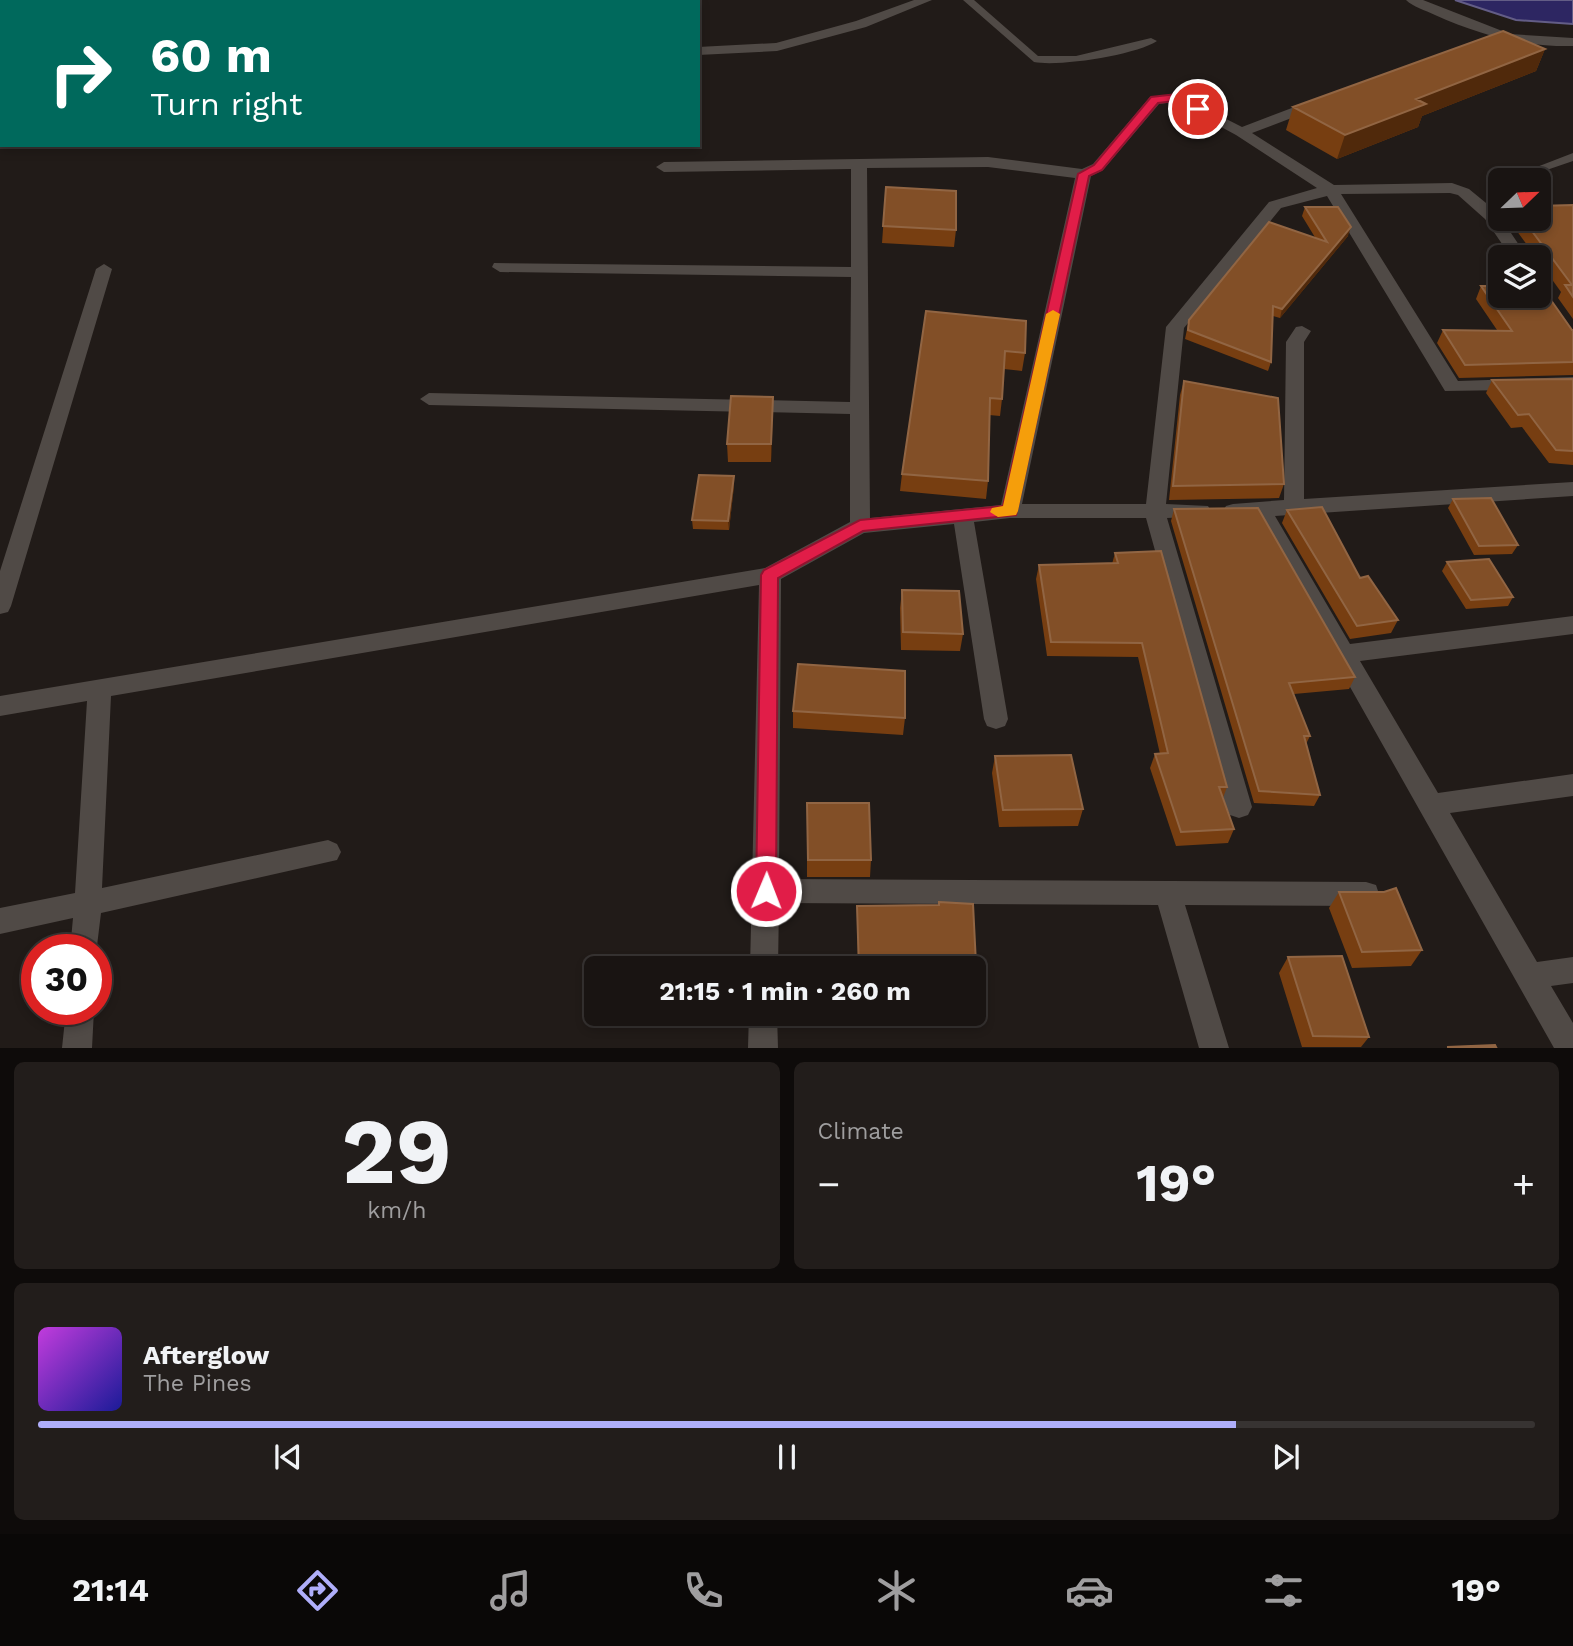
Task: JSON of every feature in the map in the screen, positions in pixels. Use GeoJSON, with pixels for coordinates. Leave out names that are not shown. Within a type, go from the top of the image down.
{"type":"FeatureCollection","features":[{"type":"Feature","properties":{"kind":"street"},"geometry":{"type":"LineString","coordinates":[[700,51],[777,47],[862,24],[926,0]]}},
{"type":"Feature","properties":{"kind":"street"},"geometry":{"type":"LineString","coordinates":[[1412,0],[1498,37],[1539,42],[1573,42]]}},
{"type":"Feature","properties":{"kind":"street"},"geometry":{"type":"LineString","coordinates":[[1472,47],[1498,37]]}},
{"type":"Feature","properties":{"kind":"street"},"geometry":{"type":"LineString","coordinates":[[664,167],[988,162],[1084,174],[1098,167],[1154,100],[1177,98],[1241,132],[1331,190],[1452,387],[1573,383]]}},
{"type":"Feature","properties":{"kind":"street"},"geometry":{"type":"LineString","coordinates":[[1241,132],[1331,99]]}},
{"type":"Feature","properties":{"kind":"street"},"geometry":{"type":"LineString","coordinates":[[859,165],[860,526]]}},
{"type":"Feature","properties":{"kind":"street"},"geometry":{"type":"LineString","coordinates":[[1010,511],[1084,174]]}},
{"type":"Feature","properties":{"kind":"street"},"geometry":{"type":"LineString","coordinates":[[1240,807],[1155,512],[1175,327],[1275,205],[1331,190],[1452,188],[1468,192],[1479,199],[1511,245]]}},
{"type":"Feature","properties":{"kind":"street"},"geometry":{"type":"LineString","coordinates":[[500,267],[859,272]]}},
{"type":"Feature","properties":{"kind":"street"},"geometry":{"type":"LineString","coordinates":[[0,606],[104,269]]}},
{"type":"Feature","properties":{"kind":"street"},"geometry":{"type":"LineString","coordinates":[[1294,509],[1295,342],[1301,331]]}},
{"type":"Feature","properties":{"kind":"street"},"geometry":{"type":"LineString","coordinates":[[429,399],[860,408]]}},
{"type":"Feature","properties":{"kind":"street"},"geometry":{"type":"LineString","coordinates":[[0,706],[770,575],[860,526],[1010,511],[1294,509],[1573,489]]}},
{"type":"Feature","properties":{"kind":"street"},"geometry":{"type":"LineString","coordinates":[[1261,510],[1571,1048]]}},
{"type":"Feature","properties":{"kind":"street"},"geometry":{"type":"LineString","coordinates":[[963,516],[996,719]]}},
{"type":"Feature","properties":{"kind":"street"},"geometry":{"type":"LineString","coordinates":[[764,956],[770,575]]}},
{"type":"Feature","properties":{"kind":"street"},"geometry":{"type":"LineString","coordinates":[[1343,654],[1573,625]]}},
{"type":"Feature","properties":{"kind":"street"},"geometry":{"type":"LineString","coordinates":[[85,934],[100,688]]}},
{"type":"Feature","properties":{"kind":"street"},"geometry":{"type":"LineString","coordinates":[[1430,804],[1573,785]]}},
{"type":"Feature","properties":{"kind":"street"},"geometry":{"type":"LineString","coordinates":[[0,921],[328,852]]}},
{"type":"Feature","properties":{"kind":"street"},"geometry":{"type":"LineString","coordinates":[[766,891],[1374,894]]}},
{"type":"Feature","properties":{"kind":"street"},"geometry":{"type":"LineString","coordinates":[[1168,893],[1214,1048]]}},
{"type":"Feature","properties":{"kind":"street"},"geometry":{"type":"LineString","coordinates":[[1529,976],[1573,970]]}},
{"type":"Feature","properties":{"kind":"street"},"geometry":{"type":"LineString","coordinates":[[77,1048],[79,1025]]}},
{"type":"Feature","properties":{"kind":"street"},"geometry":{"type":"LineString","coordinates":[[763,1048],[764,1026]]}},
{"type":"Feature","properties":{"kind":"lane"},"geometry":{"type":"LineString","coordinates":[[968,0],[1034,60],[1041,62],[1070,60],[1151,41]]}},
{"type":"Feature","properties":{"kind":"lane"},"geometry":{"type":"LineString","coordinates":[[1541,168],[1573,157]]}},
{"type":"Feature","properties":{"kind":"shaded area"},"geometry":{"type":"Polygon","coordinates":[[[1455,0],[1573,0],[1573,24],[1516,20],[1455,0]]]}},
{"type":"Feature","properties":{"kind":"building"},"geometry":{"type":"Polygon","coordinates":[[[1503,31],[1545,49],[1416,99],[1426,104],[1345,135],[1293,107],[1503,31]]]}},
{"type":"Feature","properties":{"kind":"building"},"geometry":{"type":"Polygon","coordinates":[[[886,187],[956,191],[956,230],[883,226],[886,187]]]}},
{"type":"Feature","properties":{"kind":"building"},"geometry":{"type":"Polygon","coordinates":[[[1573,205],[1573,297],[1565,285],[1572,285],[1551,257],[1551,245],[1542,245],[1532,231],[1551,231],[1551,206],[1573,205]]]}},
{"type":"Feature","properties":{"kind":"building"},"geometry":{"type":"Polygon","coordinates":[[[1305,207],[1338,207],[1351,227],[1282,309],[1273,306],[1271,362],[1188,330],[1189,320],[1269,222],[1327,242],[1305,207]]]}},
{"type":"Feature","properties":{"kind":"building"},"geometry":{"type":"Polygon","coordinates":[[[1481,286],[1488,286],[1488,296],[1481,286]]]}},
{"type":"Feature","properties":{"kind":"building"},"geometry":{"type":"Polygon","coordinates":[[[1551,300],[1573,330],[1573,362],[1465,365],[1443,330],[1512,331],[1496,308],[1551,308],[1551,300]]]}},
{"type":"Feature","properties":{"kind":"building"},"geometry":{"type":"Polygon","coordinates":[[[926,311],[1026,321],[1025,353],[1005,351],[1002,399],[990,398],[988,481],[902,474],[926,311]]]}},
{"type":"Feature","properties":{"kind":"building"},"geometry":{"type":"Polygon","coordinates":[[[1573,379],[1573,451],[1556,450],[1529,414],[1518,415],[1492,380],[1573,379]]]}},
{"type":"Feature","properties":{"kind":"building"},"geometry":{"type":"Polygon","coordinates":[[[1184,381],[1278,398],[1284,484],[1173,486],[1184,381]]]}},
{"type":"Feature","properties":{"kind":"building"},"geometry":{"type":"Polygon","coordinates":[[[731,396],[773,397],[771,444],[727,444],[731,396]]]}},
{"type":"Feature","properties":{"kind":"building"},"geometry":{"type":"Polygon","coordinates":[[[699,475],[734,476],[728,521],[692,520],[699,475]]]}},
{"type":"Feature","properties":{"kind":"building"},"geometry":{"type":"Polygon","coordinates":[[[1491,498],[1518,545],[1479,546],[1453,499],[1491,498]]]}},
{"type":"Feature","properties":{"kind":"building"},"geometry":{"type":"Polygon","coordinates":[[[1322,507],[1360,578],[1368,576],[1398,620],[1357,626],[1287,510],[1322,507]]]}},
{"type":"Feature","properties":{"kind":"building"},"geometry":{"type":"Polygon","coordinates":[[[1258,508],[1355,677],[1289,683],[1310,736],[1304,736],[1320,795],[1259,791],[1174,509],[1258,508]]]}},
{"type":"Feature","properties":{"kind":"building"},"geometry":{"type":"Polygon","coordinates":[[[1161,551],[1227,787],[1219,787],[1234,829],[1181,832],[1155,754],[1168,753],[1142,643],[1051,642],[1039,565],[1118,563],[1115,553],[1161,551]]]}},
{"type":"Feature","properties":{"kind":"building"},"geometry":{"type":"Polygon","coordinates":[[[1489,559],[1513,597],[1471,600],[1447,562],[1489,559]]]}},
{"type":"Feature","properties":{"kind":"building"},"geometry":{"type":"Polygon","coordinates":[[[902,590],[959,591],[963,634],[903,632],[902,590]]]}},
{"type":"Feature","properties":{"kind":"building"},"geometry":{"type":"Polygon","coordinates":[[[798,664],[905,671],[905,718],[793,711],[798,664]]]}},
{"type":"Feature","properties":{"kind":"building"},"geometry":{"type":"Polygon","coordinates":[[[1071,755],[1083,809],[1003,810],[995,756],[1071,755]]]}},
{"type":"Feature","properties":{"kind":"building"},"geometry":{"type":"Polygon","coordinates":[[[807,803],[869,803],[871,860],[808,860],[807,803]]]}},
{"type":"Feature","properties":{"kind":"building"},"geometry":{"type":"Polygon","coordinates":[[[1396,888],[1422,950],[1362,952],[1339,892],[1384,892],[1396,888]]]}},
{"type":"Feature","properties":{"kind":"building"},"geometry":{"type":"Polygon","coordinates":[[[939,902],[973,904],[976,956],[859,956],[857,906],[939,905],[939,902]]]}},
{"type":"Feature","properties":{"kind":"building"},"geometry":{"type":"Polygon","coordinates":[[[1342,956],[1369,1037],[1313,1036],[1288,957],[1342,956]]]}},
{"type":"Feature","properties":{"kind":"building"},"geometry":{"type":"Polygon","coordinates":[[[1495,1045],[1496,1047],[1447,1047],[1495,1045]]]}},
{"type":"Feature","properties":{"kind":"slow traffic"},"geometry":{"type":"LineString","coordinates":[[998,512],[1010,511],[1053,314]]}},
{"type":"Feature","properties":{"kind":"route"},"geometry":{"type":"LineString","coordinates":[[766,891],[770,575],[860,526],[1010,511],[1084,174],[1098,167],[1154,100],[1177,98],[1198,109]]}}]}
